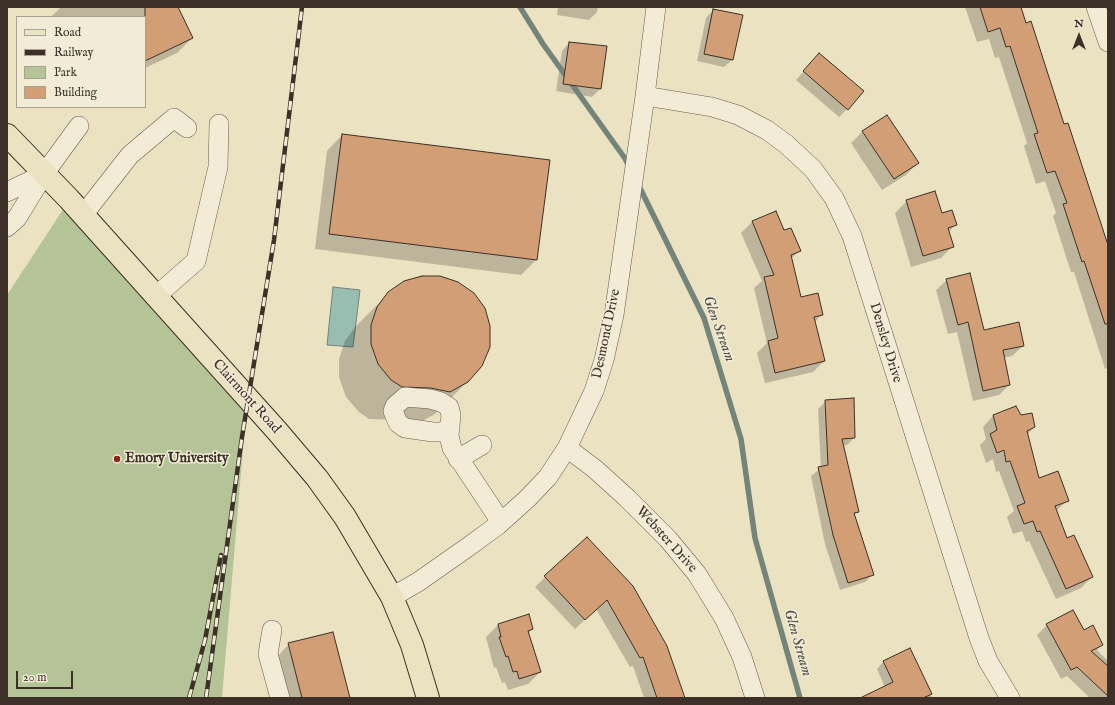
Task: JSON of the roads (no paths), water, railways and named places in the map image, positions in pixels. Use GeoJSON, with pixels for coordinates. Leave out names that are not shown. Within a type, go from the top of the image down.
{"type":"FeatureCollection","features":[{"type":"Feature","properties":{"kind":"main road","name":"Clairmont Road"},"geometry":{"type":"LineString","coordinates":[[7,135],[83,215],[278,432],[317,478],[345,516],[392,597],[412,645],[428,698]]}},
{"type":"Feature","properties":{"kind":"street","name":"Desmond Drive"},"geometry":{"type":"LineString","coordinates":[[392,597],[418,582],[502,522],[527,499],[548,477],[567,448],[594,391],[614,315],[656,7]]}},
{"type":"Feature","properties":{"kind":"street"},"geometry":{"type":"LineString","coordinates":[[1096,7],[1108,42]]}},
{"type":"Feature","properties":{"kind":"street","name":"Densley Drive"},"geometry":{"type":"LineString","coordinates":[[645,96],[712,107],[738,115],[767,130],[786,144],[813,169],[834,198],[852,236],[979,638],[988,661],[1010,698]]}},
{"type":"Feature","properties":{"kind":"street"},"geometry":{"type":"LineString","coordinates":[[83,215],[126,172],[130,154],[174,118],[187,128]]}},
{"type":"Feature","properties":{"kind":"street"},"geometry":{"type":"LineString","coordinates":[[156,297],[196,261],[194,232],[218,167],[219,124]]}},
{"type":"Feature","properties":{"kind":"street"},"geometry":{"type":"LineString","coordinates":[[7,227],[16,218],[44,174],[79,126]]}},
{"type":"Feature","properties":{"kind":"street"},"geometry":{"type":"LineString","coordinates":[[7,192],[44,174]]}},
{"type":"Feature","properties":{"kind":"street"},"geometry":{"type":"LineString","coordinates":[[449,427],[452,448],[458,459],[502,522]]}},
{"type":"Feature","properties":{"kind":"street"},"geometry":{"type":"LineString","coordinates":[[458,459],[482,445]]}},
{"type":"Feature","properties":{"kind":"street","name":"Webster Drive"},"geometry":{"type":"LineString","coordinates":[[567,448],[595,468],[668,538],[697,574],[724,618],[742,657],[755,698]]}},
{"type":"Feature","properties":{"kind":"street"},"geometry":{"type":"LineString","coordinates":[[272,630],[268,654],[280,698]]}},
{"type":"Feature","properties":{"kind":"water"},"geometry":{"type":"Polygon","coordinates":[[[333,287],[360,290],[353,347],[327,345],[333,287]]]}},
{"type":"Feature","properties":{"kind":"waterway","name":"Glen Stream"},"geometry":{"type":"LineString","coordinates":[[520,7],[543,44],[629,166]]}},
{"type":"Feature","properties":{"kind":"waterway","name":"Glen Stream"},"geometry":{"type":"LineString","coordinates":[[638,184],[704,318],[741,439],[755,538],[800,698]]}},
{"type":"Feature","properties":{"kind":"railway"},"geometry":{"type":"LineString","coordinates":[[206,698],[242,437],[274,240],[302,7]]}},
{"type":"Feature","properties":{"kind":"railway"},"geometry":{"type":"LineString","coordinates":[[189,698],[205,640],[221,555]]}},
{"type":"Feature","properties":{"kind":"place","name":"Emory University"},"geometry":{"type":"Point","coordinates":[117,459]}}]}
